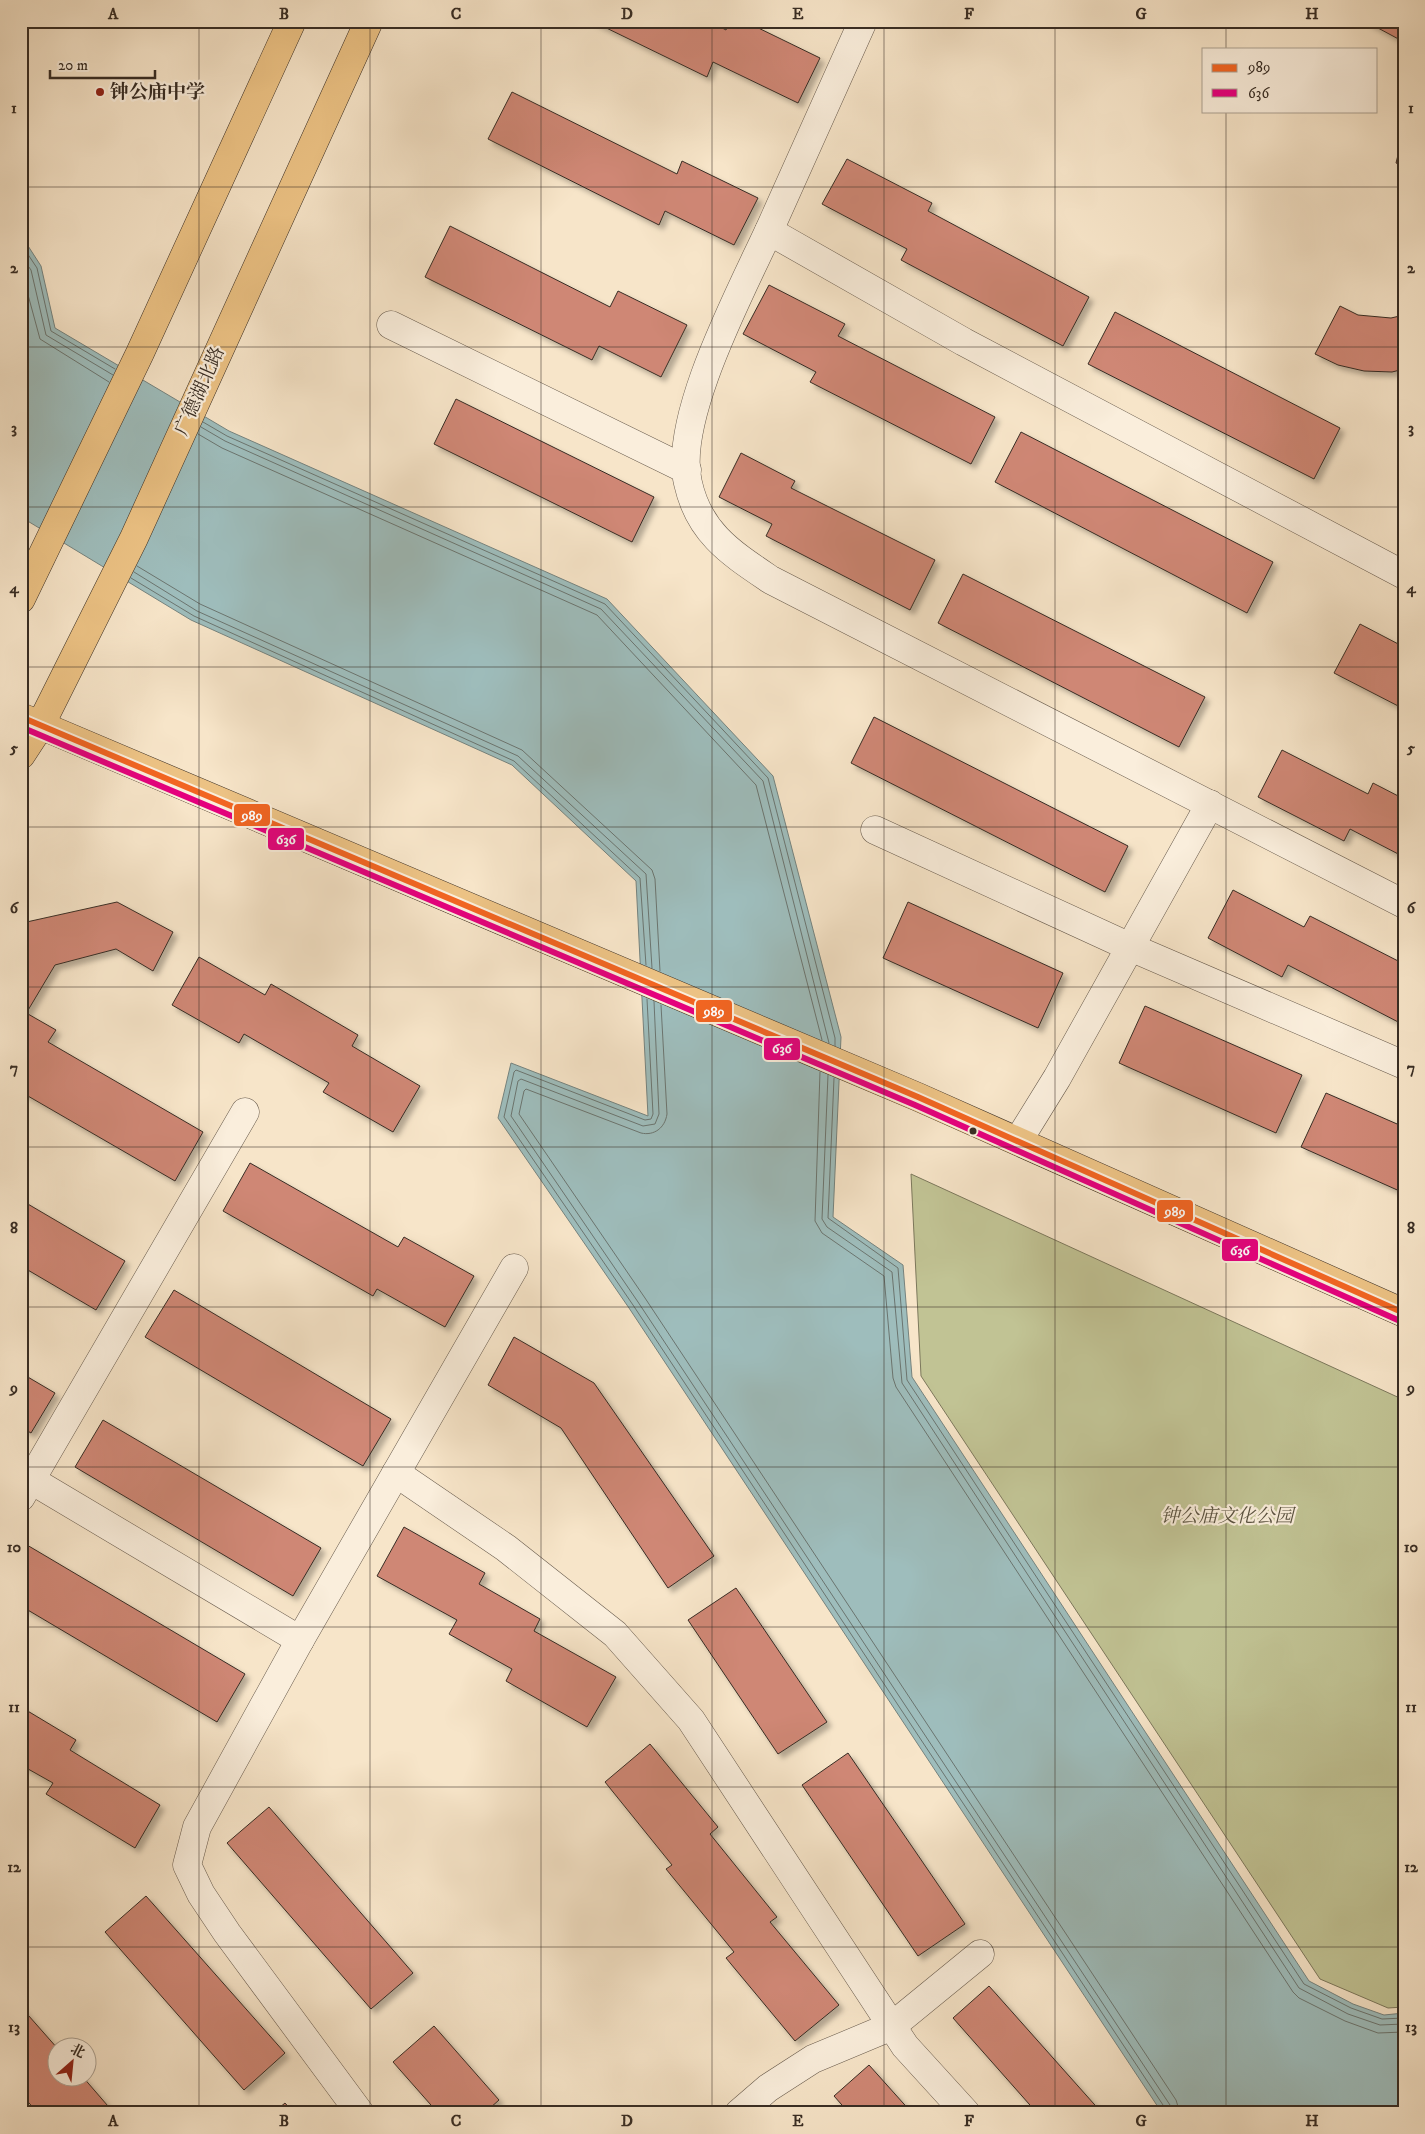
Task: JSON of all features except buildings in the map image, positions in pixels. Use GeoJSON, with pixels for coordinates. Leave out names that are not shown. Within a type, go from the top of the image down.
{"type":"FeatureCollection","features":[{"type":"Feature","properties":{"kind":"main road"},"geometry":{"type":"LineString","coordinates":[[21,599],[64,514],[140,353],[292,21]]}},
{"type":"Feature","properties":{"kind":"main road","name":"广德湖北路"},"geometry":{"type":"LineString","coordinates":[[21,755],[30,722],[134,538],[369,21]]}},
{"type":"Feature","properties":{"kind":"main road"},"geometry":{"type":"LineString","coordinates":[[30,722],[918,1097],[1404,1313]]}},
{"type":"Feature","properties":{"kind":"lane"},"geometry":{"type":"LineString","coordinates":[[863,21],[707,368],[687,437],[687,482],[701,521],[731,553],[771,580],[1404,904]]}},
{"type":"Feature","properties":{"kind":"lane"},"geometry":{"type":"LineString","coordinates":[[769,230],[964,342],[1404,575]]}},
{"type":"Feature","properties":{"kind":"lane"},"geometry":{"type":"LineString","coordinates":[[391,325],[687,470]]}},
{"type":"Feature","properties":{"kind":"lane"},"geometry":{"type":"LineString","coordinates":[[1018,1142],[1210,804]]}},
{"type":"Feature","properties":{"kind":"lane"},"geometry":{"type":"LineString","coordinates":[[875,830],[1130,947],[1404,1065]]}},
{"type":"Feature","properties":{"kind":"lane"},"geometry":{"type":"LineString","coordinates":[[245,1112],[25,1484],[300,1640]]}},
{"type":"Feature","properties":{"kind":"lane"},"geometry":{"type":"LineString","coordinates":[[360,2113],[227,1933],[202,1894],[187,1865],[197,1827],[300,1640],[514,1268]]}},
{"type":"Feature","properties":{"kind":"lane"},"geometry":{"type":"LineString","coordinates":[[396,1473],[506,1548],[615,1634],[691,1720],[892,2026],[906,2046],[966,2113]]}},
{"type":"Feature","properties":{"kind":"lane"},"geometry":{"type":"LineString","coordinates":[[739,2113],[768,2088],[813,2059],[892,2026],[980,1954]]}},
{"type":"Feature","properties":{"kind":"green space","name":"钟公庙文化公园"},"geometry":{"type":"Polygon","coordinates":[[[911,1174],[1404,1400],[1404,2007],[1388,2008],[1320,1979],[921,1376],[911,1174]]]}},
{"type":"Feature","properties":{"kind":"water"},"geometry":{"type":"Polygon","coordinates":[[[21,235],[41,266],[55,328],[229,431],[607,599],[773,776],[841,1037],[833,1217],[903,1265],[912,1377],[1309,1981],[1353,2004],[1384,2015],[1404,2013],[1404,2113],[1162,2113],[629,1308],[498,1118],[511,1063],[648,1116],[636,881],[512,765],[191,620],[21,517],[21,235]]]}},
{"type":"Feature","properties":{"kind":"transit line","name":"989"},"geometry":{"type":"LineString","coordinates":[[21,717],[918,1097],[1404,1313]]}},
{"type":"Feature","properties":{"kind":"transit line","name":"636"},"geometry":{"type":"LineString","coordinates":[[21,727],[915,1105],[1400,1321]]}},
{"type":"Feature","properties":{"kind":"place","name":"钟公庙中学"},"geometry":{"type":"Point","coordinates":[100,92]}}]}
